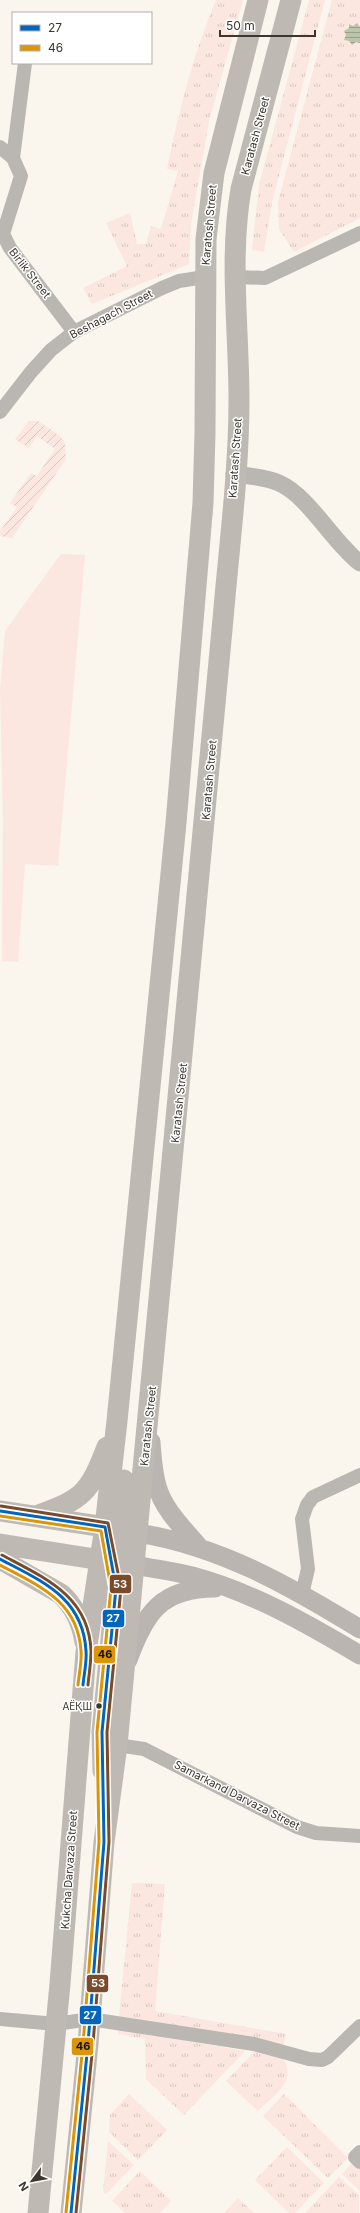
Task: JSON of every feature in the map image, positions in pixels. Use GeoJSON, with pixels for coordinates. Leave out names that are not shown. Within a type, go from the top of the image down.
{"type":"FeatureCollection","features":[{"type":"Feature","properties":{"kind":"main road","name":"Karatosh Street"},"geometry":{"type":"LineString","coordinates":[[205,277],[206,239],[214,173],[258,0]]}},
{"type":"Feature","properties":{"kind":"main road","name":"Karatash Street"},"geometry":{"type":"LineString","coordinates":[[122,1530],[149,1426],[190,992],[239,404],[235,234],[241,189],[291,0]]}},
{"type":"Feature","properties":{"kind":"main road"},"geometry":{"type":"LineString","coordinates":[[205,277],[236,277]]}},
{"type":"Feature","properties":{"kind":"main road","name":"Karatash Street"},"geometry":{"type":"LineString","coordinates":[[135,1565],[122,1530],[117,1421],[187,700],[204,475],[205,277]]}},
{"type":"Feature","properties":{"kind":"main road"},"geometry":{"type":"LineString","coordinates":[[204,475],[234,474]]}},
{"type":"Feature","properties":{"kind":"main road"},"geometry":{"type":"LineString","coordinates":[[122,1530],[122,1503],[137,1353],[131,1286]]}},
{"type":"Feature","properties":{"kind":"main road"},"geometry":{"type":"LineString","coordinates":[[35,1516],[66,1505],[87,1490],[98,1471],[117,1421]]}},
{"type":"Feature","properties":{"kind":"main road"},"geometry":{"type":"LineString","coordinates":[[149,1426],[157,1487],[168,1509],[199,1547]]}},
{"type":"Feature","properties":{"kind":"main road"},"geometry":{"type":"LineString","coordinates":[[0,1511],[122,1530],[199,1547],[254,1569],[302,1594],[360,1629]]}},
{"type":"Feature","properties":{"kind":"main road","name":"Kukcha Darvaza Street"},"geometry":{"type":"LineString","coordinates":[[38,2213],[56,2024],[86,1652],[105,1560],[122,1530]]}},
{"type":"Feature","properties":{"kind":"main road"},"geometry":{"type":"LineString","coordinates":[[0,1544],[135,1565],[191,1576],[234,1590],[283,1611],[360,1655]]}},
{"type":"Feature","properties":{"kind":"main road"},"geometry":{"type":"LineString","coordinates":[[0,1559],[61,1594],[67,1599],[79,1620],[86,1652]]}},
{"type":"Feature","properties":{"kind":"main road"},"geometry":{"type":"LineString","coordinates":[[104,1842],[102,1732],[116,1588],[105,1560]]}},
{"type":"Feature","properties":{"kind":"main road"},"geometry":{"type":"LineString","coordinates":[[71,2213],[90,2019],[104,1842],[117,1745],[135,1565]]}},
{"type":"Feature","properties":{"kind":"main road"},"geometry":{"type":"LineString","coordinates":[[124,1671],[140,1630],[147,1618],[160,1603],[173,1595],[191,1589],[215,1588],[234,1590]]}},
{"type":"Feature","properties":{"kind":"main road"},"geometry":{"type":"LineString","coordinates":[[321,1632],[330,1633],[336,1628],[338,1620],[333,1612]]}},
{"type":"Feature","properties":{"kind":"street"},"geometry":{"type":"LineString","coordinates":[[14,158],[25,64]]}},
{"type":"Feature","properties":{"kind":"street"},"geometry":{"type":"LineString","coordinates":[[0,147],[14,158]]}},
{"type":"Feature","properties":{"kind":"street","name":"Birlik Street"},"geometry":{"type":"LineString","coordinates":[[14,158],[21,176],[3,234],[10,248],[74,332]]}},
{"type":"Feature","properties":{"kind":"street"},"geometry":{"type":"LineString","coordinates":[[236,277],[266,278],[360,233]]}},
{"type":"Feature","properties":{"kind":"street","name":"Beshagach Street"},"geometry":{"type":"LineString","coordinates":[[0,412],[31,372],[60,342],[74,332],[162,288],[179,281],[205,277]]}},
{"type":"Feature","properties":{"kind":"street"},"geometry":{"type":"LineString","coordinates":[[234,474],[262,478],[281,484],[301,500],[360,563]]}},
{"type":"Feature","properties":{"kind":"street"},"geometry":{"type":"LineString","coordinates":[[302,1594],[308,1569],[302,1519],[307,1505],[313,1497],[360,1475]]}},
{"type":"Feature","properties":{"kind":"street","name":"Samarkand Darvaza Street"},"geometry":{"type":"LineString","coordinates":[[117,1745],[144,1749],[297,1827],[316,1833],[360,1836]]}},
{"type":"Feature","properties":{"kind":"street"},"geometry":{"type":"LineString","coordinates":[[0,2019],[56,2024],[90,2019],[254,2044],[309,2059],[322,2060],[328,2057],[360,2026]]}},
{"type":"Feature","properties":{"kind":"street"},"geometry":{"type":"LineString","coordinates":[[360,2152],[355,2157],[360,2162]]}},
{"type":"Feature","properties":{"kind":"green space"},"geometry":{"type":"Polygon","coordinates":[[[216,0],[243,0],[209,121],[191,224],[189,264],[92,304],[83,288],[127,266],[106,223],[130,213],[137,244],[146,244],[151,226],[161,229],[178,171],[167,169],[176,126],[200,41],[216,0]]]}},
{"type":"Feature","properties":{"kind":"green space"},"geometry":{"type":"Polygon","coordinates":[[[309,0],[325,0],[272,202],[264,252],[252,250],[259,185],[309,0]]]}},
{"type":"Feature","properties":{"kind":"green space"},"geometry":{"type":"Polygon","coordinates":[[[332,0],[360,0],[360,218],[294,252],[279,229],[278,202],[332,0]]]}},
{"type":"Feature","properties":{"kind":"green space"},"geometry":{"type":"Polygon","coordinates":[[[29,421],[38,421],[60,436],[65,443],[66,459],[12,538],[0,536],[0,531],[17,507],[10,503],[31,473],[37,476],[55,449],[37,436],[29,448],[15,439],[29,421]]]}},
{"type":"Feature","properties":{"kind":"green space"},"geometry":{"type":"Polygon","coordinates":[[[61,554],[85,555],[58,866],[25,864],[18,962],[2,961],[3,818],[0,690],[5,631],[61,554]]]}},
{"type":"Feature","properties":{"kind":"green space"},"geometry":{"type":"Polygon","coordinates":[[[132,1883],[165,1884],[155,2011],[286,2034],[283,2047],[119,2016],[132,1883]]]}},
{"type":"Feature","properties":{"kind":"green space"},"geometry":{"type":"Polygon","coordinates":[[[118,2029],[245,2051],[184,2115],[146,2079],[145,2039],[118,2034],[118,2029]]]}},
{"type":"Feature","properties":{"kind":"green space"},"geometry":{"type":"Polygon","coordinates":[[[255,2051],[281,2056],[288,2072],[283,2086],[258,2111],[226,2081],[255,2051]]]}},
{"type":"Feature","properties":{"kind":"green space"},"geometry":{"type":"Polygon","coordinates":[[[129,2094],[167,2130],[138,2160],[109,2132],[110,2115],[129,2094]]]}},
{"type":"Feature","properties":{"kind":"green space"},"geometry":{"type":"Polygon","coordinates":[[[284,2094],[348,2158],[328,2178],[263,2116],[284,2094]]]}},
{"type":"Feature","properties":{"kind":"green space"},"geometry":{"type":"Polygon","coordinates":[[[108,2141],[134,2165],[106,2194],[103,2192],[108,2141]]]}},
{"type":"Feature","properties":{"kind":"green space"},"geometry":{"type":"Polygon","coordinates":[[[287,2147],[324,2183],[295,2213],[289,2213],[255,2180],[287,2147]]]}},
{"type":"Feature","properties":{"kind":"green space"},"geometry":{"type":"Polygon","coordinates":[[[353,2162],[360,2169],[360,2191],[342,2174],[353,2162]]]}},
{"type":"Feature","properties":{"kind":"green space"},"geometry":{"type":"Polygon","coordinates":[[[140,2171],[171,2201],[160,2213],[125,2213],[112,2201],[140,2171]]]}},
{"type":"Feature","properties":{"kind":"green space"},"geometry":{"type":"Polygon","coordinates":[[[339,2177],[359,2195],[359,2213],[305,2213],[339,2177]]]}},
{"type":"Feature","properties":{"kind":"green space"},"geometry":{"type":"Polygon","coordinates":[[[238,2198],[254,2213],[224,2213],[238,2198]]]}},
{"type":"Feature","properties":{"kind":"shaded area"},"geometry":{"type":"Polygon","coordinates":[[[357,23],[360,27],[360,43],[356,42],[352,45],[349,41],[344,40],[346,35],[344,31],[349,28],[349,24],[353,26],[357,23]]]}},
{"type":"Feature","properties":{"kind":"transit line","name":"53"},"geometry":{"type":"LineString","coordinates":[[1,1506],[108,1523],[121,1588],[107,1732],[109,1842],[93,2044],[76,2213]]}},
{"type":"Feature","properties":{"kind":"transit line","name":"27"},"geometry":{"type":"LineString","coordinates":[[0,1511],[105,1527],[116,1588],[102,1732],[104,1842],[88,2044],[71,2213]]}},
{"type":"Feature","properties":{"kind":"transit line","name":"46"},"geometry":{"type":"LineString","coordinates":[[0,1516],[101,1531],[111,1588],[97,1732],[99,1842],[83,2044],[66,2212]]}},
{"type":"Feature","properties":{"kind":"transit line","name":"53"},"geometry":{"type":"LineString","coordinates":[[2,1555],[49,1581],[62,1591],[82,1616],[88,1632],[91,1651],[88,1685]]}},
{"type":"Feature","properties":{"kind":"transit line","name":"27"},"geometry":{"type":"LineString","coordinates":[[0,1559],[30,1575],[57,1593],[68,1604],[77,1617],[83,1632],[86,1651],[83,1685]]}},
{"type":"Feature","properties":{"kind":"transit line","name":"46"},"geometry":{"type":"LineString","coordinates":[[0,1565],[42,1588],[54,1597],[73,1619],[78,1634],[81,1651],[78,1685]]}},
{"type":"Feature","properties":{"kind":"place","name":"АЁҚШ"},"geometry":{"type":"Point","coordinates":[99,1706]}}]}
